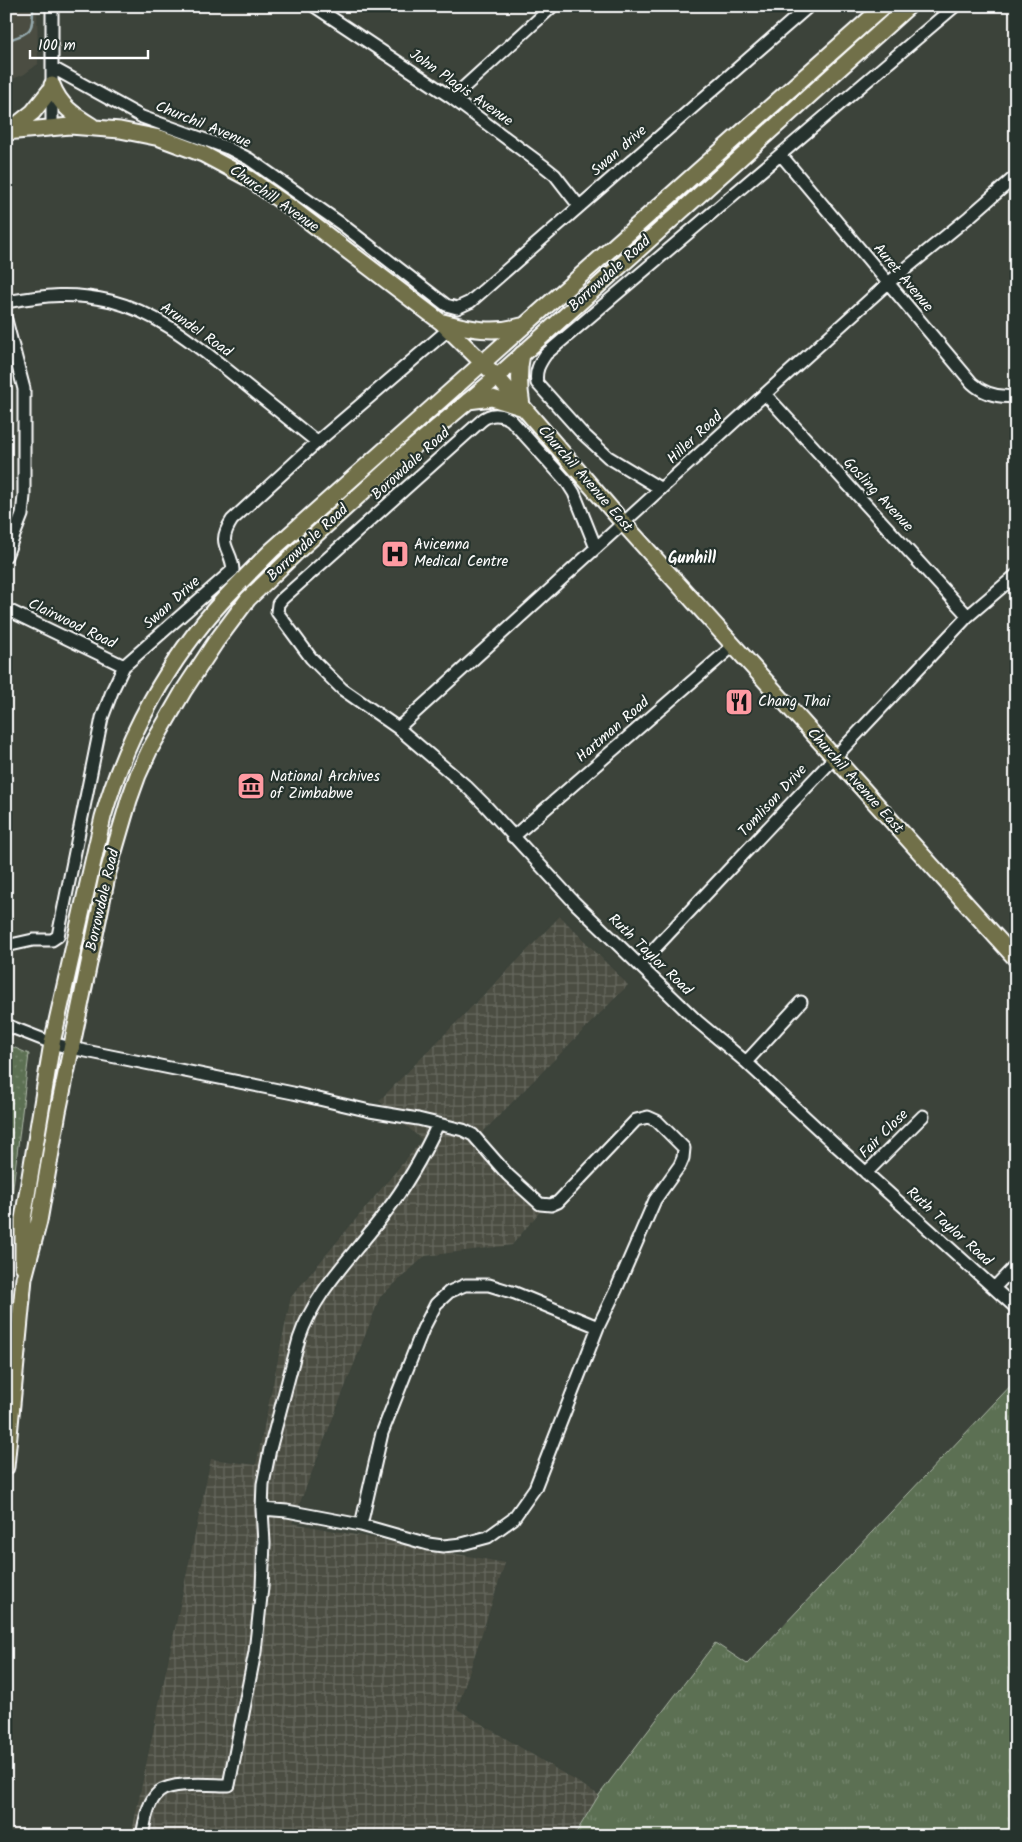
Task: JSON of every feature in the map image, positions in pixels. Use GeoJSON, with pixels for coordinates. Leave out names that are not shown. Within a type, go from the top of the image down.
{"type":"FeatureCollection","features":[{"type":"Feature","properties":{"kind":"main road","name":"Borrowdale Road"},"geometry":{"type":"LineString","coordinates":[[6,1467],[24,1278],[38,1221],[58,1112],[108,872],[129,800],[150,749],[184,690],[214,643],[248,599],[318,532],[390,467],[497,377],[909,6]]}},
{"type":"Feature","properties":{"kind":"main road","name":"Borrowdale Road"},"geometry":{"type":"LineString","coordinates":[[24,1278],[22,1259],[23,1219],[52,1043],[89,876],[112,786],[132,738],[154,697],[196,633],[223,600],[311,514],[881,7]]}},
{"type":"Feature","properties":{"kind":"main road"},"geometry":{"type":"LineString","coordinates":[[7,132],[33,112],[52,87],[66,109],[96,128]]}},
{"type":"Feature","properties":{"kind":"main road","name":"Churchill Avenue"},"geometry":{"type":"LineString","coordinates":[[7,132],[80,126],[120,130],[147,135],[203,154],[248,178],[294,210],[445,326],[497,377]]}},
{"type":"Feature","properties":{"kind":"main road"},"geometry":{"type":"LineString","coordinates":[[445,326],[493,331],[507,330],[523,325]]}},
{"type":"Feature","properties":{"kind":"main road"},"geometry":{"type":"LineString","coordinates":[[457,386],[465,364],[468,347]]}},
{"type":"Feature","properties":{"kind":"main road"},"geometry":{"type":"LineString","coordinates":[[468,401],[492,398],[522,407],[519,388],[519,367],[522,354]]}},
{"type":"Feature","properties":{"kind":"main road","name":"Churchil Avenue East"},"geometry":{"type":"LineString","coordinates":[[497,377],[624,524],[1016,959]]}},
{"type":"Feature","properties":{"kind":"street"},"geometry":{"type":"LineString","coordinates":[[52,6],[52,127]]}},
{"type":"Feature","properties":{"kind":"street","name":"John Plagis Avenue"},"geometry":{"type":"LineString","coordinates":[[314,6],[452,98],[545,167],[555,176],[579,206]]}},
{"type":"Feature","properties":{"kind":"street"},"geometry":{"type":"LineString","coordinates":[[452,98],[553,6]]}},
{"type":"Feature","properties":{"kind":"street","name":"Swan drive"},"geometry":{"type":"LineString","coordinates":[[446,305],[457,308],[470,302],[809,6]]}},
{"type":"Feature","properties":{"kind":"street"},"geometry":{"type":"LineString","coordinates":[[781,155],[955,6]]}},
{"type":"Feature","properties":{"kind":"street","name":"Churchil Avenue"},"geometry":{"type":"LineString","coordinates":[[52,68],[142,116],[228,148],[249,159],[340,223],[446,305]]}},
{"type":"Feature","properties":{"kind":"street","name":"Auret Avenue"},"geometry":{"type":"LineString","coordinates":[[781,155],[972,383],[979,389],[992,395],[1016,396]]}},
{"type":"Feature","properties":{"kind":"street","name":"Churchil Avenue East"},"geometry":{"type":"LineString","coordinates":[[661,489],[603,452],[581,432],[537,383],[536,374],[538,367],[546,354],[781,155]]}},
{"type":"Feature","properties":{"kind":"street","name":"Hiller Road"},"geometry":{"type":"LineString","coordinates":[[398,728],[888,284],[969,218],[1016,176]]}},
{"type":"Feature","properties":{"kind":"street"},"geometry":{"type":"LineString","coordinates":[[348,253],[360,239]]}},
{"type":"Feature","properties":{"kind":"street","name":"Arundel Road"},"geometry":{"type":"LineString","coordinates":[[6,302],[45,295],[68,295],[111,301],[143,312],[194,344],[317,442]]}},
{"type":"Feature","properties":{"kind":"street"},"geometry":{"type":"LineString","coordinates":[[6,320],[24,389],[24,496],[22,515],[6,556]]}},
{"type":"Feature","properties":{"kind":"street","name":"Swan Drive"},"geometry":{"type":"LineString","coordinates":[[6,946],[33,940],[52,940],[58,936],[102,718],[105,707],[124,666],[233,570],[225,549],[226,529],[232,520],[445,326]]}},
{"type":"Feature","properties":{"kind":"street","name":"Gosling Avenue"},"geometry":{"type":"LineString","coordinates":[[765,394],[968,616]]}},
{"type":"Feature","properties":{"kind":"street","name":"Churchil Avenue East"},"geometry":{"type":"LineString","coordinates":[[481,421],[491,415],[500,415],[510,420],[524,433],[574,493],[596,548]]}},
{"type":"Feature","properties":{"kind":"street","name":"Borowdale Road"},"geometry":{"type":"LineString","coordinates":[[277,612],[278,604],[282,599],[481,421]]}},
{"type":"Feature","properties":{"kind":"street","name":"Tomlison Drive"},"geometry":{"type":"LineString","coordinates":[[639,965],[968,616],[1016,575]]}},
{"type":"Feature","properties":{"kind":"street","name":"Clairwood Road"},"geometry":{"type":"LineString","coordinates":[[6,609],[124,666]]}},
{"type":"Feature","properties":{"kind":"street","name":"Ruth Taylor Road"},"geometry":{"type":"LineString","coordinates":[[277,612],[312,658],[342,689],[398,728],[472,792],[575,903],[697,1021],[746,1062],[1016,1308]]}},
{"type":"Feature","properties":{"kind":"street","name":"Hartman Road"},"geometry":{"type":"LineString","coordinates":[[513,837],[733,646]]}},
{"type":"Feature","properties":{"kind":"street"},"geometry":{"type":"LineString","coordinates":[[746,1062],[801,1002]]}},
{"type":"Feature","properties":{"kind":"street"},"geometry":{"type":"LineString","coordinates":[[6,1025],[52,1043],[71,1048],[463,1130],[473,1135],[508,1175],[540,1204],[545,1206],[558,1202],[572,1189],[636,1120],[648,1118],[657,1121],[684,1148],[680,1165],[655,1200],[598,1328],[536,1488],[513,1519],[498,1531],[479,1540],[442,1546],[361,1526],[287,1511],[262,1509]]}},
{"type":"Feature","properties":{"kind":"street","name":"Fair Close"},"geometry":{"type":"LineString","coordinates":[[866,1173],[923,1116]]}},
{"type":"Feature","properties":{"kind":"street"},"geometry":{"type":"LineString","coordinates":[[142,1836],[148,1812],[158,1792],[168,1787],[229,1785],[256,1643],[262,1587],[264,1543],[262,1484],[287,1382],[305,1321],[317,1299],[386,1212],[426,1149],[438,1124]]}},
{"type":"Feature","properties":{"kind":"street"},"geometry":{"type":"LineString","coordinates":[[994,1288],[1016,1264]]}},
{"type":"Feature","properties":{"kind":"street"},"geometry":{"type":"LineString","coordinates":[[361,1526],[382,1433],[423,1329],[436,1304],[449,1292],[466,1285],[488,1285],[515,1293],[598,1328]]}},
{"type":"Feature","properties":{"kind":"shaded area"},"geometry":{"type":"Polygon","coordinates":[[[6,6],[37,6],[38,64],[23,75],[6,81],[6,6]]]}},
{"type":"Feature","properties":{"kind":"shaded area"},"geometry":{"type":"Polygon","coordinates":[[[560,916],[628,985],[472,1143],[542,1209],[512,1245],[425,1256],[380,1297],[292,1523],[505,1563],[457,1709],[599,1795],[573,1836],[131,1836],[211,1459],[256,1465],[291,1297],[422,1140],[379,1101],[560,916]]]}},
{"type":"Feature","properties":{"kind":"green space"},"geometry":{"type":"Polygon","coordinates":[[[6,1044],[29,1054],[6,1246],[6,1044]]]}},
{"type":"Feature","properties":{"kind":"green space"},"geometry":{"type":"Polygon","coordinates":[[[1016,1380],[1016,1836],[574,1836],[599,1795],[715,1643],[747,1664],[1016,1380]]]}},
{"type":"Feature","properties":{"kind":"waterway"},"geometry":{"type":"LineString","coordinates":[[6,41],[21,36],[29,30],[32,22],[33,6]]}},
{"type":"Feature","properties":{"kind":"place","name":"Avicenna Medical Centre"},"geometry":{"type":"Point","coordinates":[395,554]}},
{"type":"Feature","properties":{"kind":"place","name":"Chang Thai"},"geometry":{"type":"Point","coordinates":[739,702]}},
{"type":"Feature","properties":{"kind":"place","name":"National Archives of Zimbabwe"},"geometry":{"type":"Point","coordinates":[251,786]}},
{"type":"Feature","properties":{"kind":"district","name":"Gunhill"},"geometry":{"type":"Point","coordinates":[692,558]}}]}
